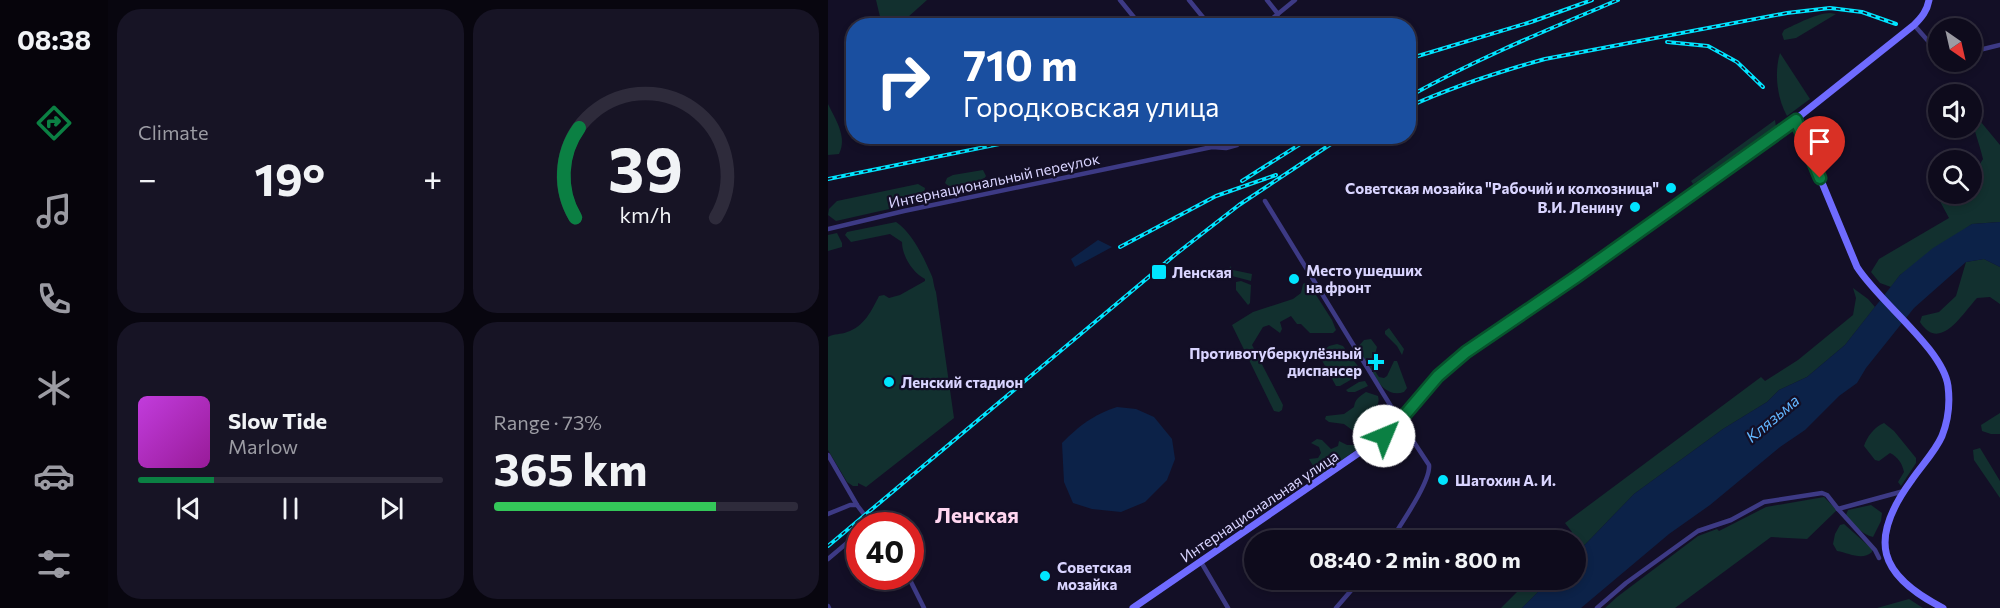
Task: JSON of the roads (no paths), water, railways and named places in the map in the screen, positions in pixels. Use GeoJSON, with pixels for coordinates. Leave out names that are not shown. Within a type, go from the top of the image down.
{"type":"FeatureCollection","features":[{"type":"Feature","properties":{"kind":"street"},"geometry":{"type":"LineString","coordinates":[[1120,0],[1135,18]]}},
{"type":"Feature","properties":{"kind":"street"},"geometry":{"type":"LineString","coordinates":[[1189,0],[1204,18]]}},
{"type":"Feature","properties":{"kind":"street"},"geometry":{"type":"LineString","coordinates":[[1267,0],[1278,14]]}},
{"type":"Feature","properties":{"kind":"street"},"geometry":{"type":"LineString","coordinates":[[1273,18],[1295,0]]}},
{"type":"Feature","properties":{"kind":"street","name":"Интернациональная улица"},"geometry":{"type":"LineString","coordinates":[[1133,608],[1384,436],[1400,421],[1438,376],[1466,352],[1576,277],[1796,120],[1924,16],[1929,0]]}},
{"type":"Feature","properties":{"kind":"street"},"geometry":{"type":"LineString","coordinates":[[1914,25],[1928,40]]}},
{"type":"Feature","properties":{"kind":"street"},"geometry":{"type":"LineString","coordinates":[[1982,49],[2000,45]]}},
{"type":"Feature","properties":{"kind":"street"},"geometry":{"type":"LineString","coordinates":[[1796,120],[1852,258],[1872,288],[1927,348],[1946,377],[1948,410],[1941,439],[1889,514],[1885,539],[1887,557],[1898,576],[1904,583],[1943,608]]}},
{"type":"Feature","properties":{"kind":"street","name":"Интернациональный переулок"},"geometry":{"type":"LineString","coordinates":[[828,229],[1119,166],[1212,147],[1226,148],[1237,145]]}},
{"type":"Feature","properties":{"kind":"street"},"geometry":{"type":"LineString","coordinates":[[1265,201],[1430,467],[1419,494],[1397,530]]}},
{"type":"Feature","properties":{"kind":"street"},"geometry":{"type":"LineString","coordinates":[[828,455],[863,512]]}},
{"type":"Feature","properties":{"kind":"street"},"geometry":{"type":"LineString","coordinates":[[1838,509],[1904,491]]}},
{"type":"Feature","properties":{"kind":"street"},"geometry":{"type":"LineString","coordinates":[[1597,608],[1626,583],[1698,531],[1731,520],[1764,502],[1822,493],[1827,495],[1875,550],[1879,558]]}},
{"type":"Feature","properties":{"kind":"street"},"geometry":{"type":"LineString","coordinates":[[828,514],[857,504]]}},
{"type":"Feature","properties":{"kind":"street"},"geometry":{"type":"LineString","coordinates":[[828,559],[846,544]]}},
{"type":"Feature","properties":{"kind":"street"},"geometry":{"type":"LineString","coordinates":[[1201,562],[1228,608]]}},
{"type":"Feature","properties":{"kind":"street"},"geometry":{"type":"LineString","coordinates":[[915,590],[924,608]]}},
{"type":"Feature","properties":{"kind":"street"},"geometry":{"type":"LineString","coordinates":[[1336,608],[1352,590]]}},
{"type":"Feature","properties":{"kind":"water","name":"Клязьма"},"geometry":{"type":"Polygon","coordinates":[[[2000,222],[2000,267],[1984,259],[1966,262],[1914,308],[1866,368],[1857,383],[1839,396],[1805,430],[1780,447],[1710,505],[1669,534],[1581,608],[1522,608],[1540,590],[1586,590],[1586,544],[1634,494],[1723,429],[1767,402],[1779,390],[1807,377],[1845,345],[1900,275],[1933,248],[1972,224],[2000,222]]]}},
{"type":"Feature","properties":{"kind":"water"},"geometry":{"type":"Polygon","coordinates":[[[1098,240],[1112,247],[1075,267],[1071,259],[1098,240]]]}},
{"type":"Feature","properties":{"kind":"water"},"geometry":{"type":"Polygon","coordinates":[[[1117,407],[1136,409],[1154,417],[1172,439],[1175,459],[1167,480],[1145,502],[1121,512],[1092,509],[1073,503],[1064,482],[1062,443],[1087,421],[1117,407]]]}},
{"type":"Feature","properties":{"kind":"railway"},"geometry":{"type":"LineString","coordinates":[[1416,57],[1531,22],[1592,0]]}},
{"type":"Feature","properties":{"kind":"railway"},"geometry":{"type":"LineString","coordinates":[[1416,93],[1538,34],[1618,0]]}},
{"type":"Feature","properties":{"kind":"railway"},"geometry":{"type":"LineString","coordinates":[[1416,104],[1475,80],[1545,59],[1787,13],[1830,8],[1862,12],[1896,24]]}},
{"type":"Feature","properties":{"kind":"railway"},"geometry":{"type":"LineString","coordinates":[[1667,42],[1708,46],[1737,62],[1763,87]]}},
{"type":"Feature","properties":{"kind":"railway"},"geometry":{"type":"LineString","coordinates":[[828,179],[1000,144]]}},
{"type":"Feature","properties":{"kind":"railway"},"geometry":{"type":"LineString","coordinates":[[1242,181],[1300,144]]}},
{"type":"Feature","properties":{"kind":"railway"},"geometry":{"type":"LineString","coordinates":[[828,546],[1176,254],[1239,205],[1331,144]]}},
{"type":"Feature","properties":{"kind":"railway"},"geometry":{"type":"LineString","coordinates":[[1120,247],[1216,196],[1276,175]]}},
{"type":"Feature","properties":{"kind":"place","name":"Советская мозайка \"Рабочий и колхозница\""},"geometry":{"type":"Point","coordinates":[1671,188]}},
{"type":"Feature","properties":{"kind":"place","name":"В.И. Ленину"},"geometry":{"type":"Point","coordinates":[1635,207]}},
{"type":"Feature","properties":{"kind":"place","name":"Ленская"},"geometry":{"type":"Point","coordinates":[1159,272]}},
{"type":"Feature","properties":{"kind":"place","name":"Место ушедших на фронт"},"geometry":{"type":"Point","coordinates":[1294,279]}},
{"type":"Feature","properties":{"kind":"place","name":"Противотуберкулёзный диспансер"},"geometry":{"type":"Point","coordinates":[1376,362]}},
{"type":"Feature","properties":{"kind":"place","name":"Ленский стадион"},"geometry":{"type":"Point","coordinates":[889,382]}},
{"type":"Feature","properties":{"kind":"place","name":"Шатохин А. И."},"geometry":{"type":"Point","coordinates":[1443,480]}},
{"type":"Feature","properties":{"kind":"place","name":"Советская мозайка"},"geometry":{"type":"Point","coordinates":[1045,576]}},
{"type":"Feature","properties":{"kind":"district","name":"Ленская"},"geometry":{"type":"Point","coordinates":[977,514]}}]}
